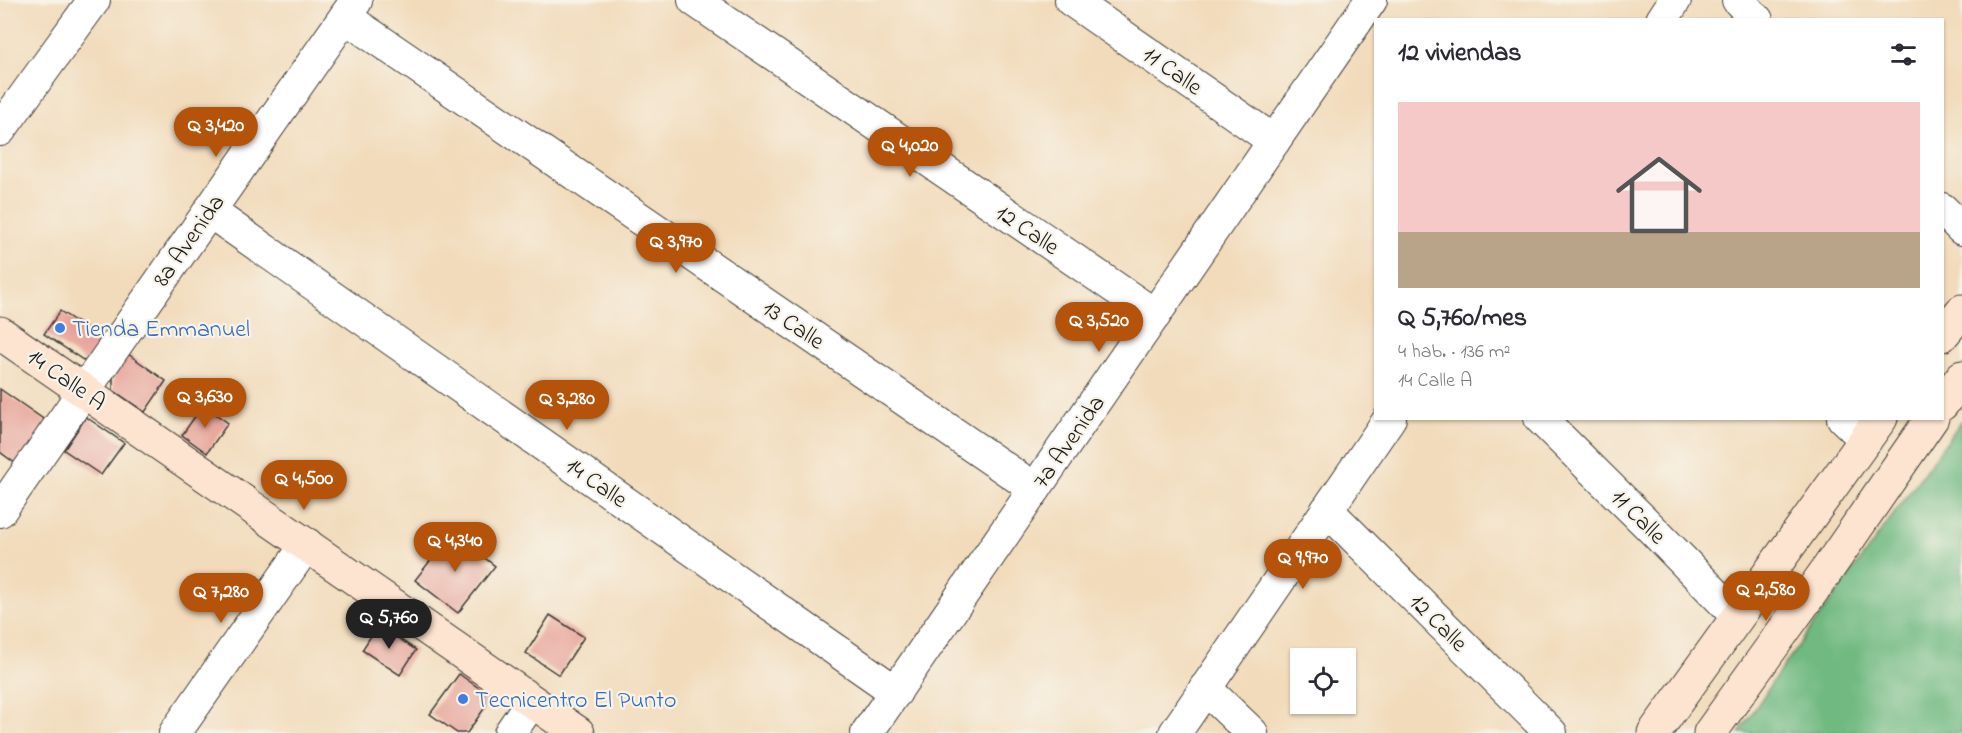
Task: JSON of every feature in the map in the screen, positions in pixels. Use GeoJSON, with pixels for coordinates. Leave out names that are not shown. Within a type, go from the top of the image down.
{"type":"FeatureCollection","features":[{"type":"Feature","properties":{"kind":"street"},"geometry":{"type":"LineString","coordinates":[[0,130],[10,96],[94,0]]}},
{"type":"Feature","properties":{"kind":"street","name":"12 Calle"},"geometry":{"type":"LineString","coordinates":[[694,0],[1155,315]]}},
{"type":"Feature","properties":{"kind":"street","name":"11 Calle"},"geometry":{"type":"LineString","coordinates":[[1071,0],[1274,141]]}},
{"type":"Feature","properties":{"kind":"street","name":"7a Avenida"},"geometry":{"type":"LineString","coordinates":[[867,733],[1371,0]]}},
{"type":"Feature","properties":{"kind":"street"},"geometry":{"type":"LineString","coordinates":[[1663,18],[1675,0]]}},
{"type":"Feature","properties":{"kind":"street"},"geometry":{"type":"LineString","coordinates":[[1738,0],[1755,18]]}},
{"type":"Feature","properties":{"kind":"street","name":"8a Avenida"},"geometry":{"type":"LineString","coordinates":[[0,511],[351,9]]}},
{"type":"Feature","properties":{"kind":"street","name":"13 Calle"},"geometry":{"type":"LineString","coordinates":[[351,9],[1035,489]]}},
{"type":"Feature","properties":{"kind":"street","name":"14 Calle"},"geometry":{"type":"LineString","coordinates":[[209,211],[896,692]]}},
{"type":"Feature","properties":{"kind":"street"},"geometry":{"type":"LineString","coordinates":[[1944,211],[1962,229]]}},
{"type":"Feature","properties":{"kind":"street"},"geometry":{"type":"LineString","coordinates":[[1944,333],[1962,311]]}},
{"type":"Feature","properties":{"kind":"street","name":"14 Calle A"},"geometry":{"type":"LineString","coordinates":[[0,333],[579,733]]}},
{"type":"Feature","properties":{"kind":"street"},"geometry":{"type":"LineString","coordinates":[[1944,401],[1962,377]]}},
{"type":"Feature","properties":{"kind":"street"},"geometry":{"type":"LineString","coordinates":[[1175,733],[1389,420]]}},
{"type":"Feature","properties":{"kind":"street","name":"11 Calle"},"geometry":{"type":"LineString","coordinates":[[1542,420],[1650,526],[1736,619]]}},
{"type":"Feature","properties":{"kind":"street"},"geometry":{"type":"LineString","coordinates":[[1710,733],[1931,420]]}},
{"type":"Feature","properties":{"kind":"street"},"geometry":{"type":"LineString","coordinates":[[1654,733],[1736,619],[1863,426]]}},
{"type":"Feature","properties":{"kind":"street","name":"12 Calle"},"geometry":{"type":"LineString","coordinates":[[1327,510],[1551,733]]}},
{"type":"Feature","properties":{"kind":"street"},"geometry":{"type":"LineString","coordinates":[[175,733],[307,544]]}},
{"type":"Feature","properties":{"kind":"street"},"geometry":{"type":"LineString","coordinates":[[1736,619],[1751,615],[1760,624],[1772,629],[1784,629]]}},
{"type":"Feature","properties":{"kind":"street"},"geometry":{"type":"LineString","coordinates":[[1736,619],[1737,635],[1749,641],[1757,652],[1757,666]]}},
{"type":"Feature","properties":{"kind":"street"},"geometry":{"type":"LineString","coordinates":[[1205,688],[1252,733]]}},
{"type":"Feature","properties":{"kind":"street"},"geometry":{"type":"LineString","coordinates":[[510,733],[532,702]]}},
{"type":"Feature","properties":{"kind":"green space"},"geometry":{"type":"Polygon","coordinates":[[[1962,420],[1962,733],[1739,733],[1780,671],[1962,420]]]}},
{"type":"Feature","properties":{"kind":"building"},"geometry":{"type":"Polygon","coordinates":[[[60,311],[102,339],[86,362],[44,334],[60,311]]]}},
{"type":"Feature","properties":{"kind":"building"},"geometry":{"type":"Polygon","coordinates":[[[128,354],[166,381],[145,412],[113,390],[113,377],[128,354]]]}},
{"type":"Feature","properties":{"kind":"building"},"geometry":{"type":"Polygon","coordinates":[[[0,389],[49,423],[19,466],[0,452],[0,389]]]}},
{"type":"Feature","properties":{"kind":"building"},"geometry":{"type":"Polygon","coordinates":[[[203,405],[228,423],[207,453],[182,435],[203,405]]]}},
{"type":"Feature","properties":{"kind":"building"},"geometry":{"type":"Polygon","coordinates":[[[86,417],[124,443],[101,475],[64,450],[86,417]]]}},
{"type":"Feature","properties":{"kind":"building"},"geometry":{"type":"Polygon","coordinates":[[[452,533],[495,566],[458,613],[415,580],[452,533]]]}},
{"type":"Feature","properties":{"kind":"building"},"geometry":{"type":"Polygon","coordinates":[[[550,615],[584,637],[559,675],[526,653],[550,615]]]}},
{"type":"Feature","properties":{"kind":"building"},"geometry":{"type":"Polygon","coordinates":[[[378,625],[416,650],[400,675],[362,650],[378,625]]]}},
{"type":"Feature","properties":{"kind":"building","name":"Tecnicentro El Punto"},"geometry":{"type":"Polygon","coordinates":[[[459,674],[483,691],[486,706],[467,733],[457,733],[430,714],[459,674]]]}},
{"type":"Feature","properties":{"kind":"place","name":"Tienda Emmanuel"},"geometry":{"type":"Point","coordinates":[60,328]}},
{"type":"Feature","properties":{"kind":"place","name":"Tecnicentro El Punto"},"geometry":{"type":"Point","coordinates":[463,699]}}]}
